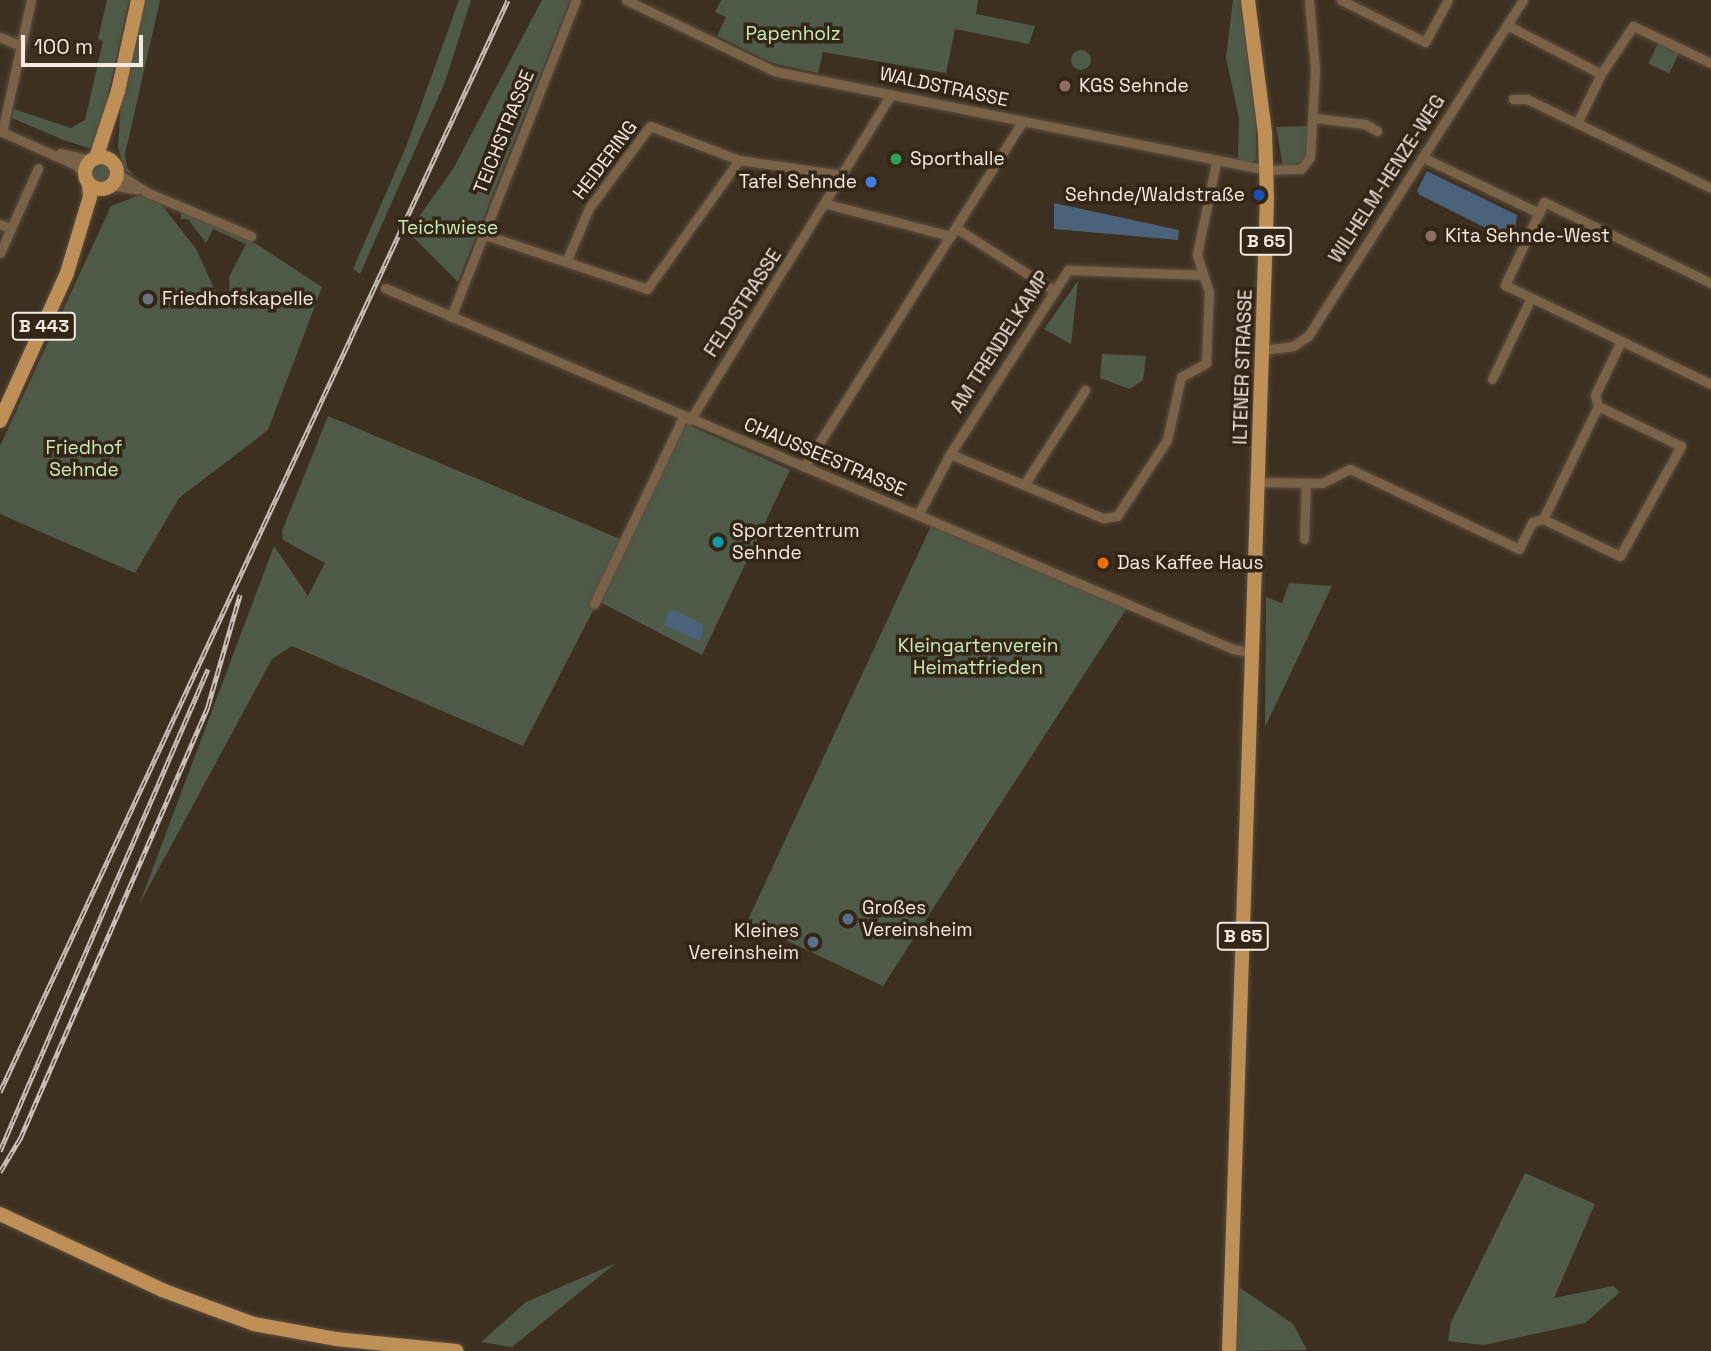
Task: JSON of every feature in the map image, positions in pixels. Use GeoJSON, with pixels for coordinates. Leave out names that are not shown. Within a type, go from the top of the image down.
{"type":"FeatureCollection","features":[{"type":"Feature","properties":{"kind":"main road","name":"B 443"},"geometry":{"type":"LineString","coordinates":[[94,159],[118,91],[138,0]]}},
{"type":"Feature","properties":{"kind":"main road","name":"ILTENER STRASSE"},"geometry":{"type":"LineString","coordinates":[[1248,0],[1267,170],[1253,653]]}},
{"type":"Feature","properties":{"kind":"main road","name":"B 443"},"geometry":{"type":"LineString","coordinates":[[0,421],[111,177],[118,91]]}},
{"type":"Feature","properties":{"kind":"main road"},"geometry":{"type":"LineString","coordinates":[[94,159],[111,177],[87,179],[94,159]]}},
{"type":"Feature","properties":{"kind":"main road","name":"B 443"},"geometry":{"type":"LineString","coordinates":[[74,255],[90,197],[87,179]]}},
{"type":"Feature","properties":{"kind":"main road","name":"B 65"},"geometry":{"type":"LineString","coordinates":[[1229,1351],[1253,653]]}},
{"type":"Feature","properties":{"kind":"main road"},"geometry":{"type":"LineString","coordinates":[[0,1214],[162,1290],[254,1324],[337,1339],[456,1351]]}},
{"type":"Feature","properties":{"kind":"street"},"geometry":{"type":"LineString","coordinates":[[32,0],[1,131],[42,148],[94,159]]}},
{"type":"Feature","properties":{"kind":"street","name":"TEICHSTRASSE"},"geometry":{"type":"LineString","coordinates":[[451,317],[576,0]]}},
{"type":"Feature","properties":{"kind":"street","name":"WALDSTRASSE"},"geometry":{"type":"LineString","coordinates":[[626,0],[774,71],[1216,162],[1267,170],[1301,169],[1307,164],[1315,118]]}},
{"type":"Feature","properties":{"kind":"street"},"geometry":{"type":"LineString","coordinates":[[1309,0],[1315,118],[1365,124],[1377,131]]}},
{"type":"Feature","properties":{"kind":"street"},"geometry":{"type":"LineString","coordinates":[[1341,0],[1425,42],[1448,0]]}},
{"type":"Feature","properties":{"kind":"street","name":"WILHELM-HENZE-WEG"},"geometry":{"type":"LineString","coordinates":[[1262,350],[1293,346],[1308,336],[1523,0]]}},
{"type":"Feature","properties":{"kind":"street"},"geometry":{"type":"LineString","coordinates":[[1507,25],[1601,74]]}},
{"type":"Feature","properties":{"kind":"street"},"geometry":{"type":"LineString","coordinates":[[1577,123],[1601,74],[1633,26],[1711,63]]}},
{"type":"Feature","properties":{"kind":"street"},"geometry":{"type":"LineString","coordinates":[[0,37],[21,46]]}},
{"type":"Feature","properties":{"kind":"street","name":"FELDSTRASSE"},"geometry":{"type":"LineString","coordinates":[[594,604],[686,419],[827,204],[891,94]]}},
{"type":"Feature","properties":{"kind":"street"},"geometry":{"type":"LineString","coordinates":[[1513,99],[1527,99],[1711,188]]}},
{"type":"Feature","properties":{"kind":"street"},"geometry":{"type":"LineString","coordinates":[[804,467],[1023,121]]}},
{"type":"Feature","properties":{"kind":"street","name":"HEIDERING"},"geometry":{"type":"LineString","coordinates":[[566,262],[589,208],[650,126],[739,160],[843,175]]}},
{"type":"Feature","properties":{"kind":"street"},"geometry":{"type":"LineString","coordinates":[[42,148],[87,179]]}},
{"type":"Feature","properties":{"kind":"street"},"geometry":{"type":"LineString","coordinates":[[1422,157],[1539,213]]}},
{"type":"Feature","properties":{"kind":"street"},"geometry":{"type":"LineString","coordinates":[[482,234],[641,289],[652,287],[739,160]]}},
{"type":"Feature","properties":{"kind":"street"},"geometry":{"type":"LineString","coordinates":[[950,454],[1103,518],[1117,516],[1167,440],[1181,377],[1206,363],[1209,292],[1197,254],[1216,162]]}},
{"type":"Feature","properties":{"kind":"street"},"geometry":{"type":"LineString","coordinates":[[0,253],[38,168]]}},
{"type":"Feature","properties":{"kind":"street"},"geometry":{"type":"LineString","coordinates":[[111,177],[251,236]]}},
{"type":"Feature","properties":{"kind":"street"},"geometry":{"type":"LineString","coordinates":[[1711,283],[1544,202],[1505,285],[1711,384]]}},
{"type":"Feature","properties":{"kind":"street"},"geometry":{"type":"LineString","coordinates":[[827,204],[886,220],[954,232],[1053,290]]}},
{"type":"Feature","properties":{"kind":"street"},"geometry":{"type":"LineString","coordinates":[[0,224],[10,229]]}},
{"type":"Feature","properties":{"kind":"street","name":"AM TRENDELKAMP"},"geometry":{"type":"LineString","coordinates":[[918,516],[950,454],[1068,270],[1184,278],[1203,275]]}},
{"type":"Feature","properties":{"kind":"street","name":"CHAUSSEESTRASSE"},"geometry":{"type":"LineString","coordinates":[[385,288],[686,419],[1233,649],[1253,653]]}},
{"type":"Feature","properties":{"kind":"street"},"geometry":{"type":"LineString","coordinates":[[1492,379],[1531,298]]}},
{"type":"Feature","properties":{"kind":"street"},"geometry":{"type":"LineString","coordinates":[[1543,519],[1598,406],[1595,395],[1621,341]]}},
{"type":"Feature","properties":{"kind":"street"},"geometry":{"type":"LineString","coordinates":[[1024,485],[1085,390]]}},
{"type":"Feature","properties":{"kind":"street"},"geometry":{"type":"LineString","coordinates":[[1259,482],[1322,483],[1350,469],[1519,549],[1532,522],[1543,519],[1620,556],[1681,446],[1598,406]]}},
{"type":"Feature","properties":{"kind":"street"},"geometry":{"type":"LineString","coordinates":[[1304,539],[1306,483]]}},
{"type":"Feature","properties":{"kind":"green space"},"geometry":{"type":"Polygon","coordinates":[[[107,0],[129,0],[97,144],[89,148],[66,141],[12,118],[14,109],[71,128],[85,120],[103,41],[98,39],[107,0]]]}},
{"type":"Feature","properties":{"kind":"green space"},"geometry":{"type":"Polygon","coordinates":[[[142,0],[160,0],[125,154],[127,168],[135,176],[124,170],[118,147],[121,101],[142,0]]]}},
{"type":"Feature","properties":{"kind":"green space"},"geometry":{"type":"Polygon","coordinates":[[[459,0],[471,0],[445,82],[360,274],[353,269],[406,147],[459,0]]]}},
{"type":"Feature","properties":{"kind":"green space","name":"Teichwiese"},"geometry":{"type":"Polygon","coordinates":[[[542,0],[570,0],[458,282],[408,232],[453,169],[542,0]]]}},
{"type":"Feature","properties":{"kind":"green space","name":"Papenholz"},"geometry":{"type":"Polygon","coordinates":[[[721,0],[978,0],[976,14],[1035,26],[1029,44],[955,29],[946,73],[823,52],[818,73],[772,63],[717,36],[726,17],[715,12],[721,0]]]}},
{"type":"Feature","properties":{"kind":"green space"},"geometry":{"type":"Polygon","coordinates":[[[1233,0],[1240,0],[1256,124],[1256,159],[1251,163],[1240,161],[1238,155],[1239,118],[1226,58],[1233,0]]]}},
{"type":"Feature","properties":{"kind":"green space"},"geometry":{"type":"Polygon","coordinates":[[[1659,41],[1680,51],[1669,73],[1648,64],[1659,41]]]}},
{"type":"Feature","properties":{"kind":"green space"},"geometry":{"type":"Polygon","coordinates":[[[1081,50],[1088,53],[1091,60],[1088,67],[1081,70],[1074,67],[1071,60],[1074,53],[1081,50]]]}},
{"type":"Feature","properties":{"kind":"green space"},"geometry":{"type":"Polygon","coordinates":[[[1309,126],[1304,162],[1283,166],[1276,127],[1309,126]]]}},
{"type":"Feature","properties":{"kind":"green space"},"geometry":{"type":"Polygon","coordinates":[[[97,164],[105,164],[110,173],[108,180],[97,182],[92,177],[92,169],[97,164]]]}},
{"type":"Feature","properties":{"kind":"green space","name":"Friedhof Sehnde"},"geometry":{"type":"Polygon","coordinates":[[[140,195],[161,204],[196,249],[220,301],[230,300],[229,277],[246,244],[213,229],[206,243],[188,219],[181,219],[181,211],[247,238],[322,287],[268,430],[179,498],[135,573],[0,514],[0,446],[111,206],[140,195]]]}},
{"type":"Feature","properties":{"kind":"green space"},"geometry":{"type":"Polygon","coordinates":[[[1078,281],[1071,344],[1044,329],[1078,281]]]}},
{"type":"Feature","properties":{"kind":"green space"},"geometry":{"type":"Polygon","coordinates":[[[1102,354],[1146,356],[1143,380],[1130,389],[1100,378],[1102,354]]]}},
{"type":"Feature","properties":{"kind":"green space"},"geometry":{"type":"Polygon","coordinates":[[[328,416],[625,541],[686,424],[790,470],[702,655],[598,601],[523,746],[292,646],[272,659],[139,905],[274,546],[308,596],[325,563],[283,540],[282,531],[328,416]]]}},
{"type":"Feature","properties":{"kind":"green space","name":"Kleingartenverein Heimatfrieden"},"geometry":{"type":"Polygon","coordinates":[[[931,526],[1127,608],[883,986],[747,922],[931,526]]]}},
{"type":"Feature","properties":{"kind":"green space"},"geometry":{"type":"Polygon","coordinates":[[[1289,583],[1332,586],[1265,727],[1266,597],[1282,603],[1289,583]]]}},
{"type":"Feature","properties":{"kind":"green space"},"geometry":{"type":"Polygon","coordinates":[[[1525,1173],[1595,1204],[1554,1298],[1613,1286],[1620,1292],[1585,1323],[1484,1345],[1448,1341],[1451,1322],[1525,1173]]]}},
{"type":"Feature","properties":{"kind":"green space"},"geometry":{"type":"Polygon","coordinates":[[[616,1263],[512,1347],[481,1342],[526,1302],[616,1263]]]}},
{"type":"Feature","properties":{"kind":"green space"},"geometry":{"type":"Polygon","coordinates":[[[1236,1285],[1293,1324],[1307,1350],[1235,1351],[1236,1285]]]}},
{"type":"Feature","properties":{"kind":"water"},"geometry":{"type":"Polygon","coordinates":[[[1427,171],[1517,215],[1515,231],[1508,236],[1494,232],[1420,195],[1417,191],[1427,171]]]}},
{"type":"Feature","properties":{"kind":"water"},"geometry":{"type":"Polygon","coordinates":[[[1054,203],[1179,230],[1178,240],[1054,229],[1054,203]]]}},
{"type":"Feature","properties":{"kind":"water"},"geometry":{"type":"Polygon","coordinates":[[[675,610],[704,625],[700,641],[664,625],[668,613],[675,610]]]}},
{"type":"Feature","properties":{"kind":"railway"},"geometry":{"type":"LineString","coordinates":[[0,1092],[508,0]]}},
{"type":"Feature","properties":{"kind":"railway"},"geometry":{"type":"LineString","coordinates":[[0,1172],[20,1139],[208,706],[240,595]]}},
{"type":"Feature","properties":{"kind":"railway"},"geometry":{"type":"LineString","coordinates":[[0,1151],[208,669]]}},
{"type":"Feature","properties":{"kind":"place","name":"KGS Sehnde"},"geometry":{"type":"Point","coordinates":[1065,86]}},
{"type":"Feature","properties":{"kind":"place","name":"Sporthalle"},"geometry":{"type":"Point","coordinates":[896,159]}},
{"type":"Feature","properties":{"kind":"place","name":"Tafel Sehnde"},"geometry":{"type":"Point","coordinates":[871,182]}},
{"type":"Feature","properties":{"kind":"place","name":"Sehnde/Waldstraße"},"geometry":{"type":"Point","coordinates":[1259,195]}},
{"type":"Feature","properties":{"kind":"place","name":"Kita Sehnde-West"},"geometry":{"type":"Point","coordinates":[1431,236]}},
{"type":"Feature","properties":{"kind":"place","name":"Friedhofskapelle"},"geometry":{"type":"Point","coordinates":[148,299]}},
{"type":"Feature","properties":{"kind":"place","name":"Sportzentrum Sehnde"},"geometry":{"type":"Point","coordinates":[718,542]}},
{"type":"Feature","properties":{"kind":"place","name":"Das Kaffee Haus"},"geometry":{"type":"Point","coordinates":[1103,563]}},
{"type":"Feature","properties":{"kind":"place","name":"Großes Vereinsheim"},"geometry":{"type":"Point","coordinates":[848,919]}},
{"type":"Feature","properties":{"kind":"place","name":"Kleines Vereinsheim"},"geometry":{"type":"Point","coordinates":[813,942]}}]}
